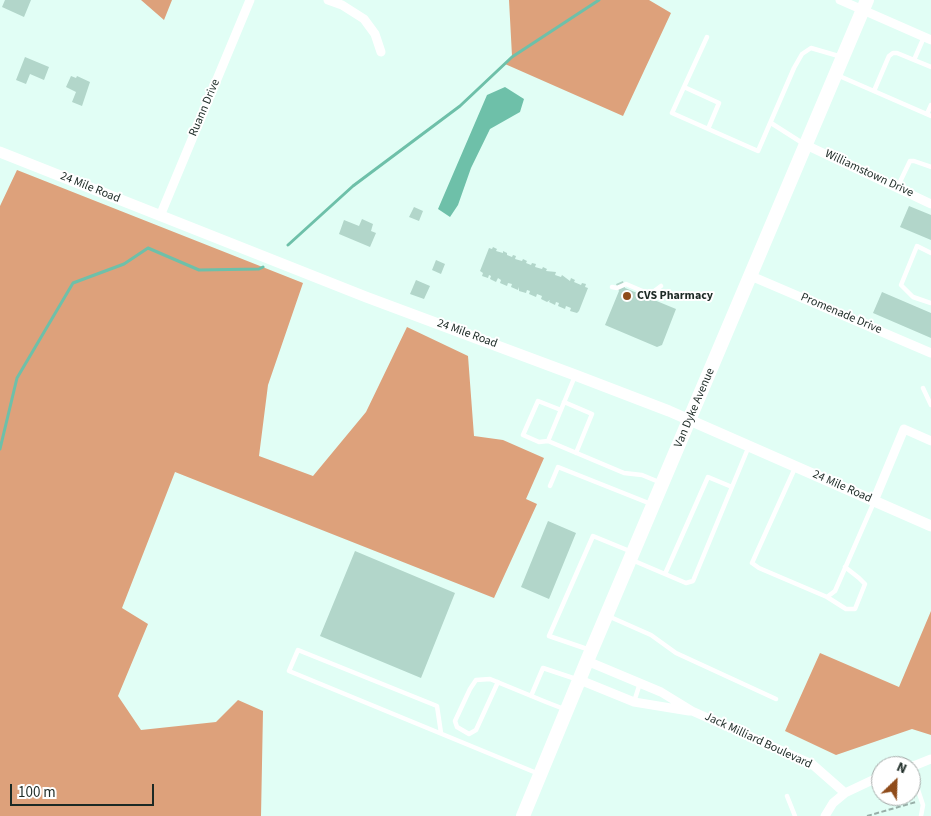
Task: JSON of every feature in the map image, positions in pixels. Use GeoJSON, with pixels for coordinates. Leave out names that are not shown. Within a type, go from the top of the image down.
{"type":"FeatureCollection","features":[{"type":"Feature","properties":{"kind":"main road","name":"Van Dyke Avenue"},"geometry":{"type":"LineString","coordinates":[[524,816],[865,5]]}},
{"type":"Feature","properties":{"kind":"street","name":"Ruann Drive"},"geometry":{"type":"LineString","coordinates":[[160,216],[250,0]]}},
{"type":"Feature","properties":{"kind":"street"},"geometry":{"type":"LineString","coordinates":[[328,0],[364,19],[375,34],[380,52]]}},
{"type":"Feature","properties":{"kind":"street"},"geometry":{"type":"LineString","coordinates":[[840,0],[865,5],[928,38]]}},
{"type":"Feature","properties":{"kind":"street","name":"Williamstown Drive"},"geometry":{"type":"LineString","coordinates":[[806,145],[931,204]]}},
{"type":"Feature","properties":{"kind":"street","name":"24 Mile Road"},"geometry":{"type":"LineString","coordinates":[[0,152],[374,300],[690,420],[931,526]]}},
{"type":"Feature","properties":{"kind":"street","name":"Promenade Drive"},"geometry":{"type":"LineString","coordinates":[[751,276],[931,353]]}},
{"type":"Feature","properties":{"kind":"street"},"geometry":{"type":"LineString","coordinates":[[874,501],[904,429],[931,441]]}},
{"type":"Feature","properties":{"kind":"street","name":"Jack Milliard Boulevard"},"geometry":{"type":"LineString","coordinates":[[590,656],[661,692],[692,711],[812,764],[845,793]]}},
{"type":"Feature","properties":{"kind":"street","name":"Jack Milliard Boulevard"},"geometry":{"type":"LineString","coordinates":[[580,680],[634,702],[692,711]]}},
{"type":"Feature","properties":{"kind":"street"},"geometry":{"type":"LineString","coordinates":[[825,816],[833,803],[845,793],[871,781]]}},
{"type":"Feature","properties":{"kind":"lane"},"geometry":{"type":"LineString","coordinates":[[707,37],[672,113],[758,151],[794,68],[802,54],[812,48],[843,57]]}},
{"type":"Feature","properties":{"kind":"lane"},"geometry":{"type":"LineString","coordinates":[[914,60],[928,38]]}},
{"type":"Feature","properties":{"kind":"lane"},"geometry":{"type":"LineString","coordinates":[[874,91],[893,53],[897,52],[931,67]]}},
{"type":"Feature","properties":{"kind":"lane"},"geometry":{"type":"LineString","coordinates":[[836,75],[929,115],[931,105]]}},
{"type":"Feature","properties":{"kind":"lane"},"geometry":{"type":"LineString","coordinates":[[684,87],[719,103],[708,129]]}},
{"type":"Feature","properties":{"kind":"lane"},"geometry":{"type":"LineString","coordinates":[[771,123],[806,145]]}},
{"type":"Feature","properties":{"kind":"lane"},"geometry":{"type":"LineString","coordinates":[[897,188],[910,161],[931,167]]}},
{"type":"Feature","properties":{"kind":"lane"},"geometry":{"type":"LineString","coordinates":[[931,253],[917,246],[901,284],[913,297],[931,302]]}},
{"type":"Feature","properties":{"kind":"lane"},"geometry":{"type":"LineString","coordinates":[[612,287],[617,288],[626,284],[647,293],[653,292],[661,286]]}},
{"type":"Feature","properties":{"kind":"lane"},"geometry":{"type":"LineString","coordinates":[[548,441],[575,375]]}},
{"type":"Feature","properties":{"kind":"lane"},"geometry":{"type":"LineString","coordinates":[[923,388],[931,405]]}},
{"type":"Feature","properties":{"kind":"lane"},"geometry":{"type":"LineString","coordinates":[[561,410],[538,401],[523,435],[539,442],[548,441],[624,473],[642,476],[663,484]]}},
{"type":"Feature","properties":{"kind":"lane"},"geometry":{"type":"LineString","coordinates":[[564,402],[592,414],[576,453]]}},
{"type":"Feature","properties":{"kind":"lane"},"geometry":{"type":"LineString","coordinates":[[590,656],[550,636],[593,536],[665,574],[686,583],[694,581],[749,446]]}},
{"type":"Feature","properties":{"kind":"lane"},"geometry":{"type":"LineString","coordinates":[[796,466],[752,563],[759,568],[827,597],[846,609],[855,609],[865,584],[846,567]]}},
{"type":"Feature","properties":{"kind":"lane"},"geometry":{"type":"LineString","coordinates":[[550,486],[558,467],[654,506]]}},
{"type":"Feature","properties":{"kind":"lane"},"geometry":{"type":"LineString","coordinates":[[665,574],[708,477],[732,487]]}},
{"type":"Feature","properties":{"kind":"lane"},"geometry":{"type":"LineString","coordinates":[[827,597],[836,590],[874,501]]}},
{"type":"Feature","properties":{"kind":"lane"},"geometry":{"type":"LineString","coordinates":[[607,615],[651,635],[676,654],[776,699]]}},
{"type":"Feature","properties":{"kind":"lane"},"geometry":{"type":"LineString","coordinates":[[441,734],[437,706],[298,650],[289,670],[441,734],[540,775]]}},
{"type":"Feature","properties":{"kind":"lane"},"geometry":{"type":"LineString","coordinates":[[531,696],[543,668],[580,680]]}},
{"type":"Feature","properties":{"kind":"lane"},"geometry":{"type":"LineString","coordinates":[[498,682],[476,730],[469,734],[457,727],[455,721],[476,680],[490,679],[498,682],[531,696],[567,710]]}},
{"type":"Feature","properties":{"kind":"lane"},"geometry":{"type":"LineString","coordinates":[[634,702],[640,683]]}},
{"type":"Feature","properties":{"kind":"lane"},"geometry":{"type":"LineString","coordinates":[[787,796],[795,816]]}},
{"type":"Feature","properties":{"kind":"lane"},"geometry":{"type":"LineString","coordinates":[[921,800],[923,805],[921,816]]}},
{"type":"Feature","properties":{"kind":"path"},"geometry":{"type":"LineString","coordinates":[[868,816],[901,806]]}},
{"type":"Feature","properties":{"kind":"shaded area"},"geometry":{"type":"Polygon","coordinates":[[[141,0],[172,0],[164,20],[141,0]]]}},
{"type":"Feature","properties":{"kind":"shaded area"},"geometry":{"type":"Polygon","coordinates":[[[509,0],[649,0],[671,13],[623,116],[505,64],[512,56],[509,0]]]}},
{"type":"Feature","properties":{"kind":"shaded area"},"geometry":{"type":"Polygon","coordinates":[[[505,87],[524,99],[520,112],[490,129],[471,168],[458,205],[450,217],[438,209],[487,95],[505,87]]]}},
{"type":"Feature","properties":{"kind":"shaded area"},"geometry":{"type":"Polygon","coordinates":[[[17,170],[303,283],[268,385],[259,456],[313,476],[366,412],[407,327],[468,356],[474,436],[503,440],[544,458],[526,499],[537,504],[494,598],[175,472],[122,608],[148,624],[118,696],[141,730],[216,722],[238,700],[263,711],[261,816],[0,816],[0,206],[17,170]]]}},
{"type":"Feature","properties":{"kind":"shaded area"},"geometry":{"type":"Polygon","coordinates":[[[931,611],[931,735],[912,729],[836,755],[785,731],[820,653],[899,687],[931,611]]]}},
{"type":"Feature","properties":{"kind":"building"},"geometry":{"type":"Polygon","coordinates":[[[5,0],[31,0],[24,17],[2,7],[5,0]]]}},
{"type":"Feature","properties":{"kind":"building"},"geometry":{"type":"Polygon","coordinates":[[[25,57],[49,67],[44,80],[30,74],[26,84],[16,80],[25,57]]]}},
{"type":"Feature","properties":{"kind":"building"},"geometry":{"type":"Polygon","coordinates":[[[71,76],[76,78],[77,76],[90,82],[82,106],[72,102],[76,92],[66,87],[71,76]]]}},
{"type":"Feature","properties":{"kind":"building"},"geometry":{"type":"Polygon","coordinates":[[[909,206],[931,215],[931,240],[900,227],[909,206]]]}},
{"type":"Feature","properties":{"kind":"building"},"geometry":{"type":"Polygon","coordinates":[[[414,207],[423,211],[419,221],[409,217],[414,207]]]}},
{"type":"Feature","properties":{"kind":"building"},"geometry":{"type":"Polygon","coordinates":[[[362,219],[373,224],[371,231],[376,233],[370,247],[339,234],[344,220],[359,226],[362,219]]]}},
{"type":"Feature","properties":{"kind":"building"},"geometry":{"type":"Polygon","coordinates":[[[493,247],[497,249],[496,251],[503,253],[503,251],[512,257],[513,255],[516,256],[515,259],[522,261],[523,259],[531,265],[532,263],[536,264],[535,267],[542,269],[543,267],[547,269],[546,271],[556,272],[555,275],[561,277],[562,275],[570,281],[571,278],[575,280],[574,282],[581,285],[582,283],[586,284],[585,287],[588,288],[579,311],[577,313],[570,311],[571,308],[566,306],[565,309],[558,306],[559,303],[556,302],[555,305],[549,302],[550,300],[547,302],[541,299],[542,296],[537,294],[536,297],[529,294],[530,291],[527,290],[526,293],[519,291],[519,287],[518,290],[511,287],[512,284],[508,283],[507,286],[500,283],[501,280],[498,278],[496,282],[490,279],[491,276],[489,275],[488,278],[482,276],[483,273],[480,271],[489,248],[492,249],[493,247]]]}},
{"type":"Feature","properties":{"kind":"building"},"geometry":{"type":"Polygon","coordinates":[[[436,260],[445,264],[441,274],[432,270],[436,260]]]}},
{"type":"Feature","properties":{"kind":"building"},"geometry":{"type":"Polygon","coordinates":[[[416,280],[430,286],[424,299],[410,294],[416,280]]]}},
{"type":"Feature","properties":{"kind":"building"},"geometry":{"type":"Polygon","coordinates":[[[623,281],[625,288],[676,309],[662,345],[657,347],[605,325],[619,291],[616,284],[623,281]]]}},
{"type":"Feature","properties":{"kind":"building"},"geometry":{"type":"Polygon","coordinates":[[[882,292],[931,313],[931,338],[873,313],[882,292]]]}},
{"type":"Feature","properties":{"kind":"building"},"geometry":{"type":"Polygon","coordinates":[[[548,521],[576,533],[549,599],[521,587],[548,521]]]}},
{"type":"Feature","properties":{"kind":"building"},"geometry":{"type":"Polygon","coordinates":[[[355,551],[455,593],[421,678],[320,636],[355,551]]]}},
{"type":"Feature","properties":{"kind":"waterway"},"geometry":{"type":"LineString","coordinates":[[288,245],[353,186],[460,106],[512,57],[599,0]]}},
{"type":"Feature","properties":{"kind":"waterway"},"geometry":{"type":"LineString","coordinates":[[0,449],[17,378],[73,283],[124,264],[148,248],[199,270],[259,269],[263,267]]}},
{"type":"Feature","properties":{"kind":"place","name":"CVS Pharmacy"},"geometry":{"type":"Point","coordinates":[627,296]}}]}
